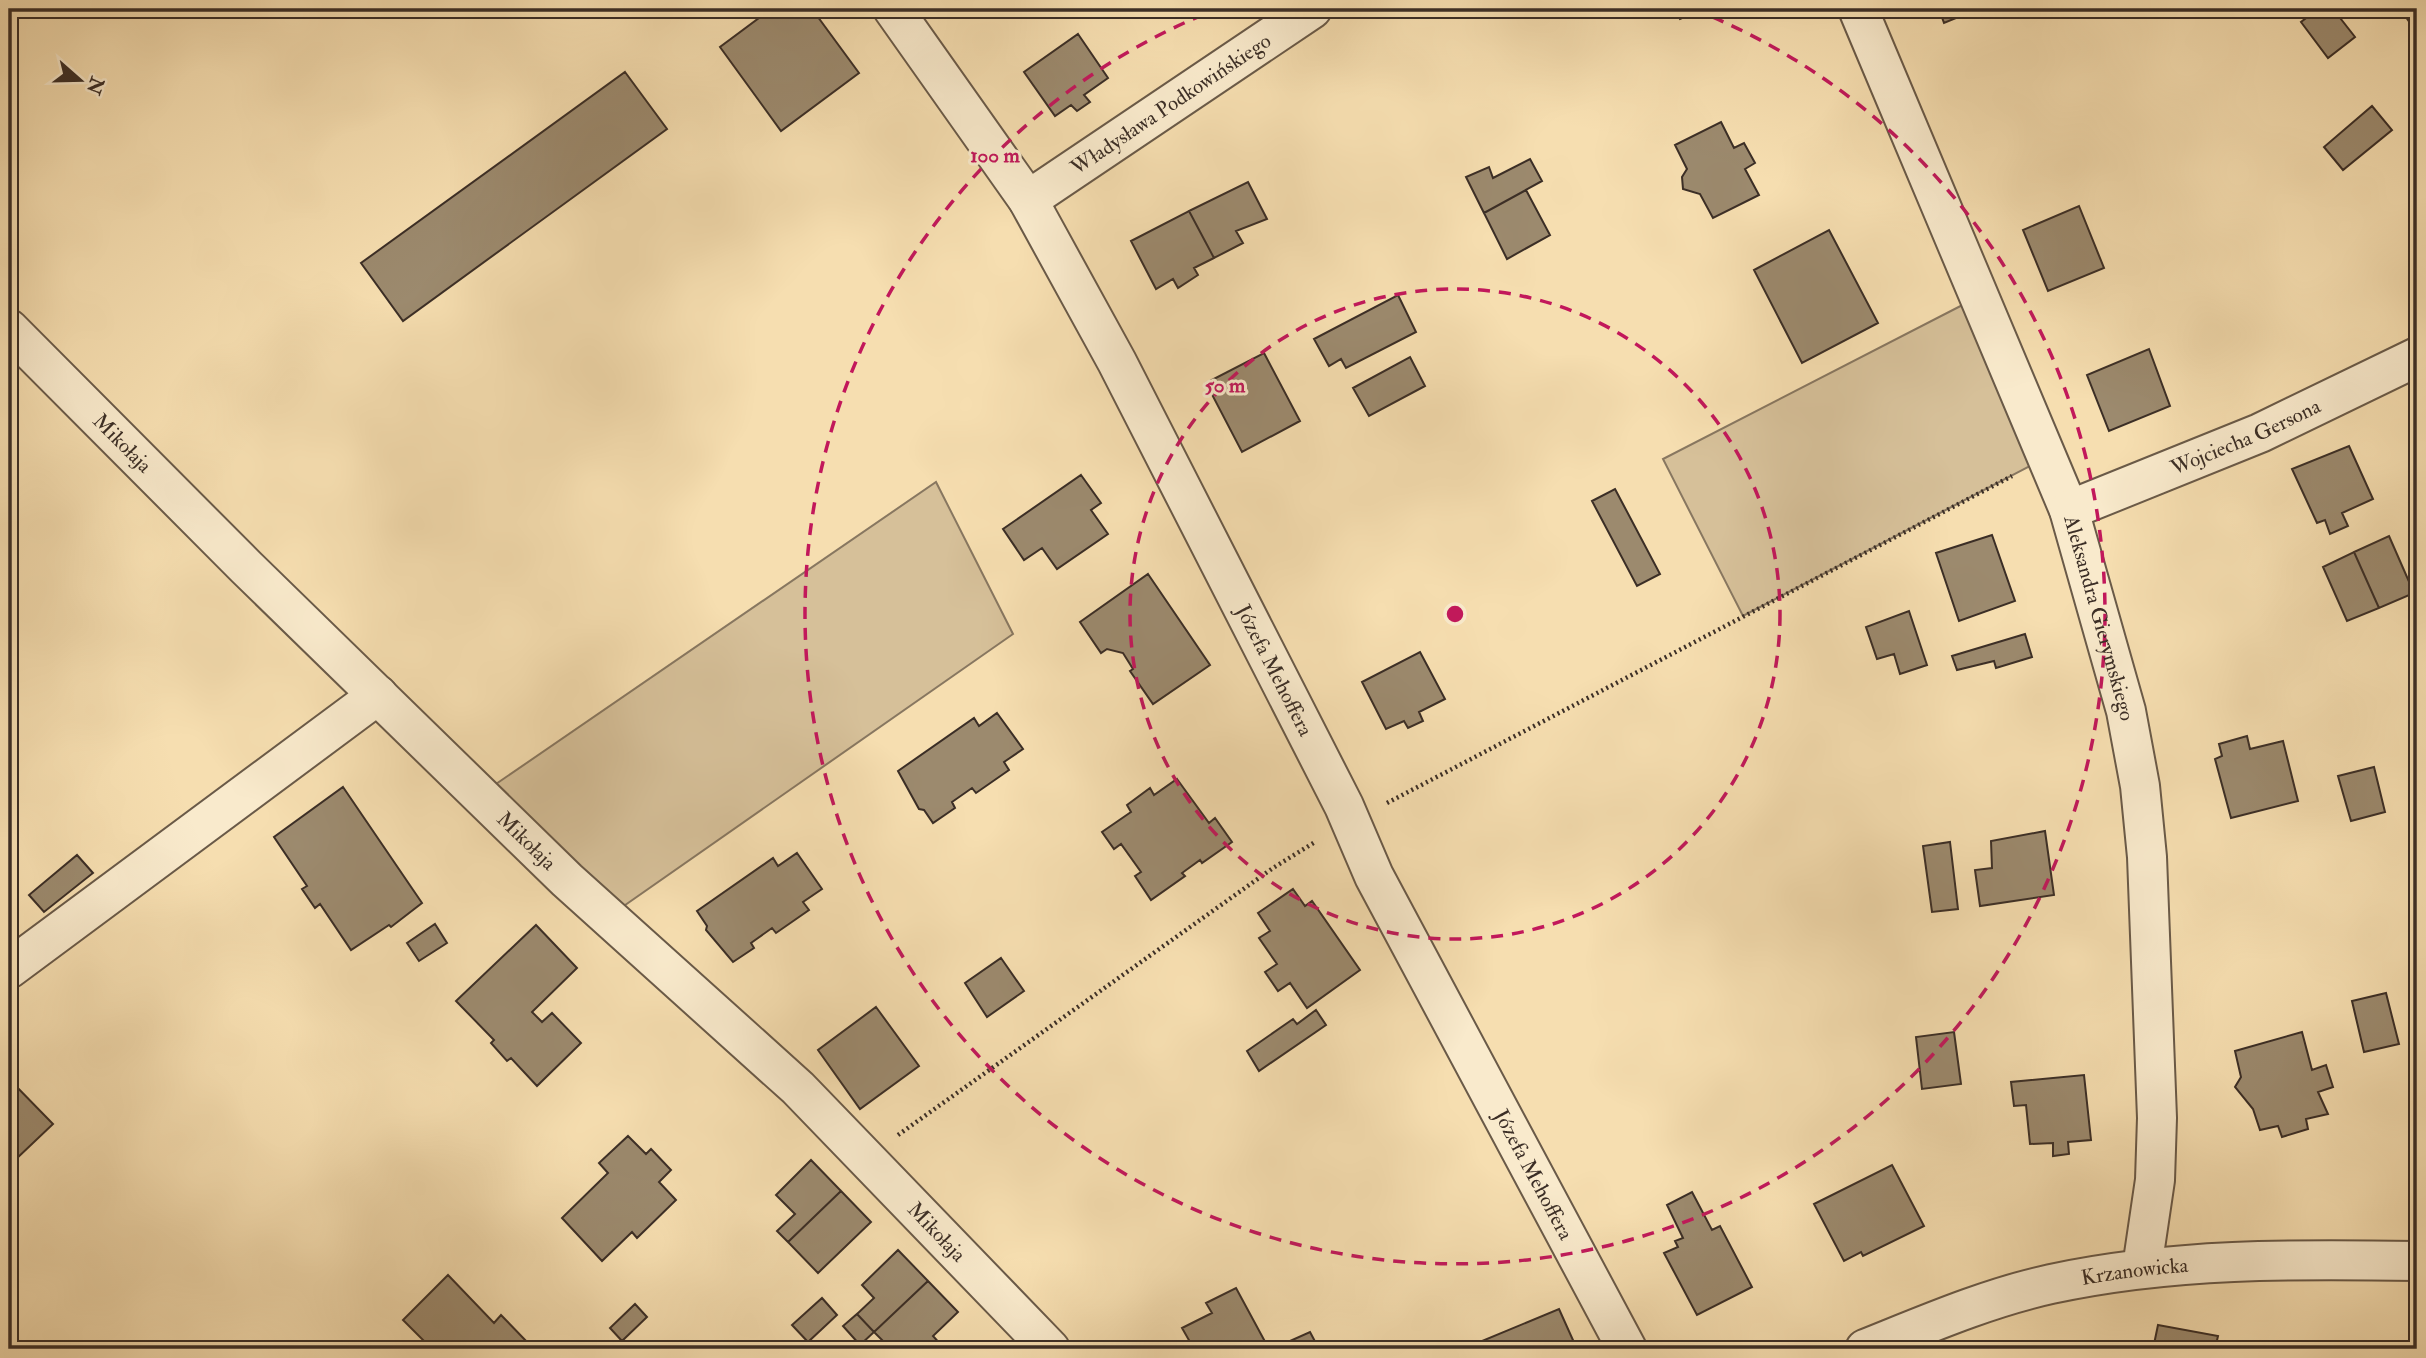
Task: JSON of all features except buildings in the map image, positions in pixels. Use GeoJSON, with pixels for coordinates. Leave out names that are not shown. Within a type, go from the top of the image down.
{"type":"FeatureCollection","features":[{"type":"Feature","properties":{"kind":"street","name":"Józefa Mehoffera"},"geometry":{"type":"LineString","coordinates":[[893,9],[1028,200],[1117,362],[1350,821],[1374,876],[1627,1349]]}},
{"type":"Feature","properties":{"kind":"street","name":"Władysława Podkowińskiego"},"geometry":{"type":"LineString","coordinates":[[1028,200],[1312,9]]}},
{"type":"Feature","properties":{"kind":"street","name":"Aleksandra Gierymskiego"},"geometry":{"type":"LineString","coordinates":[[1858,9],[2069,510],[2126,711],[2140,786],[2153,963],[2157,1118],[2155,1180],[2142,1269]]}},
{"type":"Feature","properties":{"kind":"street","name":"Mikołaja"},"geometry":{"type":"LineString","coordinates":[[9,328],[567,880],[797,1088],[1050,1349]]}},
{"type":"Feature","properties":{"kind":"street","name":"Wojciecha Gersona"},"geometry":{"type":"LineString","coordinates":[[2069,510],[2260,433],[2417,357]]}},
{"type":"Feature","properties":{"kind":"street"},"geometry":{"type":"LineString","coordinates":[[9,969],[378,695]]}},
{"type":"Feature","properties":{"kind":"street","name":"Krzanowicka"},"geometry":{"type":"LineString","coordinates":[[1864,1349],[1992,1301],[2049,1284],[2142,1269],[2249,1259],[2417,1261]]}},
{"type":"Feature","properties":{"kind":"path"},"geometry":{"type":"LineString","coordinates":[[866,1158],[1273,868],[1350,821],[1509,742],[2047,457]]}},
{"type":"Feature","properties":{"kind":"shaded area"},"geometry":{"type":"Polygon","coordinates":[[[1980,296],[2047,457],[1743,616],[1663,459],[1980,296]]]}},
{"type":"Feature","properties":{"kind":"shaded area"},"geometry":{"type":"Polygon","coordinates":[[[936,482],[1013,634],[608,917],[480,795],[936,482]]]}}]}
